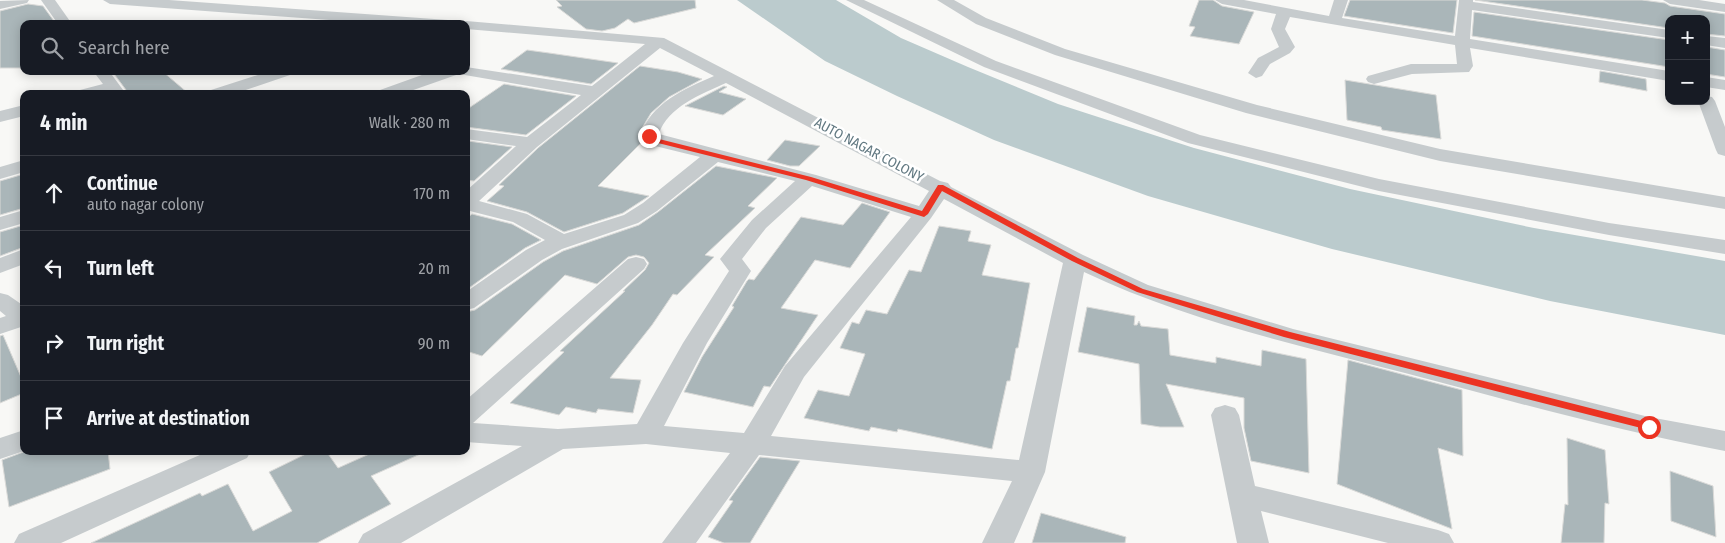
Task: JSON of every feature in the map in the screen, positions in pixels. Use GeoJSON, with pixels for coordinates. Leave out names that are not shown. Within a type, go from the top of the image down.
{"type":"FeatureCollection","features":[{"type":"Feature","properties":{"kind":"street"},"geometry":{"type":"LineString","coordinates":[[0,5],[22,0]]}},
{"type":"Feature","properties":{"kind":"street"},"geometry":{"type":"LineString","coordinates":[[48,0],[62,20]]}},
{"type":"Feature","properties":{"kind":"street"},"geometry":{"type":"LineString","coordinates":[[110,0],[382,20]]}},
{"type":"Feature","properties":{"kind":"street"},"geometry":{"type":"LineString","coordinates":[[202,8],[216,0]]}},
{"type":"Feature","properties":{"kind":"street"},"geometry":{"type":"LineString","coordinates":[[853,0],[990,64],[1194,139],[1379,185],[1609,229],[1725,246]]}},
{"type":"Feature","properties":{"kind":"street"},"geometry":{"type":"LineString","coordinates":[[1222,0],[1284,13],[1665,75]]}},
{"type":"Feature","properties":{"kind":"street"},"geometry":{"type":"LineString","coordinates":[[1334,21],[1341,0]]}},
{"type":"Feature","properties":{"kind":"street"},"geometry":{"type":"LineString","coordinates":[[1670,0],[1725,8]]}},
{"type":"Feature","properties":{"kind":"street"},"geometry":{"type":"LineString","coordinates":[[956,2],[981,21],[1060,52],[1252,109],[1372,140],[1440,155],[1725,203]]}},
{"type":"Feature","properties":{"kind":"street"},"geometry":{"type":"LineString","coordinates":[[1374,79],[1411,69],[1463,69],[1465,66],[1462,42],[1465,2],[1665,33]]}},
{"type":"Feature","properties":{"kind":"street"},"geometry":{"type":"LineString","coordinates":[[1256,73],[1264,61],[1286,50],[1287,47],[1278,29],[1284,13]]}},
{"type":"Feature","properties":{"kind":"street","name":"AUTO NAGAR COLONY"},"geometry":{"type":"LineString","coordinates":[[470,25],[659,41],[941,187],[1075,260],[1140,290],[1287,334],[1649,427],[1725,441]]}},
{"type":"Feature","properties":{"kind":"street"},"geometry":{"type":"LineString","coordinates":[[1714,41],[1725,33]]}},
{"type":"Feature","properties":{"kind":"street"},"geometry":{"type":"LineString","coordinates":[[470,199],[531,143],[659,41]]}},
{"type":"Feature","properties":{"kind":"street"},"geometry":{"type":"LineString","coordinates":[[470,72],[596,92]]}},
{"type":"Feature","properties":{"kind":"street"},"geometry":{"type":"LineString","coordinates":[[104,75],[115,90]]}},
{"type":"Feature","properties":{"kind":"street"},"geometry":{"type":"LineString","coordinates":[[230,90],[275,75]]}},
{"type":"Feature","properties":{"kind":"street"},"geometry":{"type":"LineString","coordinates":[[396,90],[437,75]]}},
{"type":"Feature","properties":{"kind":"street"},"geometry":{"type":"LineString","coordinates":[[728,76],[672,105],[654,121],[649,136],[657,141],[809,178],[924,214]]}},
{"type":"Feature","properties":{"kind":"street"},"geometry":{"type":"LineString","coordinates":[[1710,83],[1725,85]]}},
{"type":"Feature","properties":{"kind":"street"},"geometry":{"type":"LineString","coordinates":[[1708,105],[1725,150]]}},
{"type":"Feature","properties":{"kind":"street"},"geometry":{"type":"LineString","coordinates":[[0,117],[20,111]]}},
{"type":"Feature","properties":{"kind":"street"},"geometry":{"type":"LineString","coordinates":[[470,135],[531,143]]}},
{"type":"Feature","properties":{"kind":"street"},"geometry":{"type":"LineString","coordinates":[[470,300],[534,255],[562,241],[631,219],[650,207],[716,154]]}},
{"type":"Feature","properties":{"kind":"street"},"geometry":{"type":"LineString","coordinates":[[0,173],[20,167]]}},
{"type":"Feature","properties":{"kind":"street"},"geometry":{"type":"LineString","coordinates":[[646,434],[695,343],[740,271],[731,259],[759,224],[809,178]]}},
{"type":"Feature","properties":{"kind":"street"},"geometry":{"type":"LineString","coordinates":[[678,543],[753,443],[794,372],[924,214],[941,187]]}},
{"type":"Feature","properties":{"kind":"street"},"geometry":{"type":"LineString","coordinates":[[470,204],[520,218],[562,241]]}},
{"type":"Feature","properties":{"kind":"street"},"geometry":{"type":"LineString","coordinates":[[0,224],[20,217]]}},
{"type":"Feature","properties":{"kind":"street"},"geometry":{"type":"LineString","coordinates":[[0,266],[20,258]]}},
{"type":"Feature","properties":{"kind":"street"},"geometry":{"type":"LineString","coordinates":[[998,543],[1031,472],[1075,260]]}},
{"type":"Feature","properties":{"kind":"street"},"geometry":{"type":"LineString","coordinates":[[470,410],[636,264]]}},
{"type":"Feature","properties":{"kind":"street"},"geometry":{"type":"LineString","coordinates":[[0,300],[20,315]]}},
{"type":"Feature","properties":{"kind":"street"},"geometry":{"type":"LineString","coordinates":[[0,326],[20,319]]}},
{"type":"Feature","properties":{"kind":"street"},"geometry":{"type":"LineString","coordinates":[[1225,415],[1253,543]]}},
{"type":"Feature","properties":{"kind":"street"},"geometry":{"type":"LineString","coordinates":[[470,432],[558,439],[646,434],[753,443],[1031,472]]}},
{"type":"Feature","properties":{"kind":"street"},"geometry":{"type":"LineString","coordinates":[[374,543],[558,439]]}},
{"type":"Feature","properties":{"kind":"street"},"geometry":{"type":"LineString","coordinates":[[0,449],[20,442]]}},
{"type":"Feature","properties":{"kind":"street"},"geometry":{"type":"LineString","coordinates":[[30,543],[229,455]]}},
{"type":"Feature","properties":{"kind":"street"},"geometry":{"type":"LineString","coordinates":[[1241,494],[1438,543]]}},
{"type":"Feature","properties":{"kind":"shaded area"},"geometry":{"type":"Polygon","coordinates":[[[737,0],[836,0],[901,38],[968,67],[1058,104],[1194,148],[1350,189],[1534,228],[1725,261],[1725,335],[1550,301],[1332,249],[1148,196],[994,140],[897,96],[825,61],[737,0]]]}},
{"type":"Feature","properties":{"kind":"building"},"geometry":{"type":"Polygon","coordinates":[[[556,0],[695,0],[696,8],[634,23],[628,19],[615,28],[602,31],[586,29],[557,7],[562,6],[556,0]]]}},
{"type":"Feature","properties":{"kind":"building"},"geometry":{"type":"Polygon","coordinates":[[[1199,0],[1213,0],[1222,6],[1254,12],[1239,44],[1190,36],[1195,27],[1189,26],[1199,0]]]}},
{"type":"Feature","properties":{"kind":"building"},"geometry":{"type":"Polygon","coordinates":[[[1350,0],[1457,0],[1453,33],[1344,16],[1350,0]]]}},
{"type":"Feature","properties":{"kind":"building"},"geometry":{"type":"Polygon","coordinates":[[[1475,0],[1642,0],[1725,14],[1725,36],[1710,34],[1710,15],[1665,15],[1665,27],[1475,0]]]}},
{"type":"Feature","properties":{"kind":"building"},"geometry":{"type":"Polygon","coordinates":[[[28,4],[43,6],[53,20],[20,20],[20,68],[0,68],[0,11],[28,4]]]}},
{"type":"Feature","properties":{"kind":"building"},"geometry":{"type":"Polygon","coordinates":[[[1474,12],[1665,39],[1665,66],[1472,36],[1474,12]]]}},
{"type":"Feature","properties":{"kind":"building"},"geometry":{"type":"Polygon","coordinates":[[[1710,48],[1725,50],[1725,77],[1710,75],[1710,48]]]}},
{"type":"Feature","properties":{"kind":"building"},"geometry":{"type":"Polygon","coordinates":[[[527,50],[618,63],[591,84],[501,69],[527,50]]]}},
{"type":"Feature","properties":{"kind":"building"},"geometry":{"type":"Polygon","coordinates":[[[640,66],[678,72],[702,79],[669,97],[651,113],[638,135],[643,141],[598,186],[649,196],[623,213],[564,232],[527,212],[487,201],[504,186],[499,185],[538,148],[640,66]]]}},
{"type":"Feature","properties":{"kind":"building"},"geometry":{"type":"Polygon","coordinates":[[[1600,71],[1646,79],[1647,91],[1599,82],[1600,71]]]}},
{"type":"Feature","properties":{"kind":"building"},"geometry":{"type":"Polygon","coordinates":[[[115,75],[167,75],[184,90],[126,90],[115,75]]]}},
{"type":"Feature","properties":{"kind":"building"},"geometry":{"type":"Polygon","coordinates":[[[1345,80],[1436,95],[1441,139],[1382,130],[1381,127],[1347,120],[1345,80]]]}},
{"type":"Feature","properties":{"kind":"building"},"geometry":{"type":"Polygon","coordinates":[[[504,84],[576,96],[526,135],[470,128],[470,107],[504,84]]]}},
{"type":"Feature","properties":{"kind":"building"},"geometry":{"type":"Polygon","coordinates":[[[724,86],[727,87],[719,92],[746,99],[723,115],[685,106],[724,86]]]}},
{"type":"Feature","properties":{"kind":"building"},"geometry":{"type":"Polygon","coordinates":[[[785,140],[820,146],[799,166],[790,166],[767,160],[785,140]]]}},
{"type":"Feature","properties":{"kind":"building"},"geometry":{"type":"Polygon","coordinates":[[[470,141],[512,147],[474,181],[470,180],[470,141]]]}},
{"type":"Feature","properties":{"kind":"building"},"geometry":{"type":"Polygon","coordinates":[[[716,166],[777,178],[748,206],[755,208],[705,255],[714,257],[677,295],[673,294],[652,325],[610,378],[641,380],[633,413],[598,409],[596,413],[566,407],[559,415],[510,403],[564,352],[560,351],[625,291],[623,291],[645,270],[649,263],[644,257],[636,255],[628,257],[597,284],[565,275],[482,356],[470,352],[470,311],[475,310],[543,262],[563,251],[639,225],[716,166]]]}},
{"type":"Feature","properties":{"kind":"building"},"geometry":{"type":"Polygon","coordinates":[[[20,175],[20,209],[0,215],[0,181],[20,175]]]}},
{"type":"Feature","properties":{"kind":"building"},"geometry":{"type":"Polygon","coordinates":[[[862,203],[890,212],[850,268],[815,260],[781,308],[818,315],[770,387],[764,386],[753,407],[684,392],[702,357],[734,307],[732,306],[747,281],[749,279],[754,280],[801,217],[843,225],[862,203]]]}},
{"type":"Feature","properties":{"kind":"building"},"geometry":{"type":"Polygon","coordinates":[[[472,214],[512,224],[541,240],[525,248],[470,287],[470,216],[472,214]]]}},
{"type":"Feature","properties":{"kind":"building"},"geometry":{"type":"Polygon","coordinates":[[[20,226],[20,248],[0,256],[0,232],[20,226]]]}},
{"type":"Feature","properties":{"kind":"building"},"geometry":{"type":"Polygon","coordinates":[[[939,226],[971,231],[968,241],[991,245],[982,275],[1030,283],[1018,348],[1016,348],[1010,381],[1007,381],[992,449],[898,429],[897,432],[871,427],[869,431],[804,418],[818,390],[849,396],[865,354],[840,348],[852,322],[859,324],[866,310],[887,314],[909,270],[921,272],[939,226]]]}},
{"type":"Feature","properties":{"kind":"building"},"geometry":{"type":"Polygon","coordinates":[[[1087,307],[1135,316],[1134,325],[1137,325],[1139,321],[1141,326],[1168,329],[1170,355],[1216,363],[1216,357],[1261,366],[1262,350],[1306,359],[1309,473],[1251,461],[1244,428],[1244,398],[1166,384],[1184,427],[1160,427],[1141,424],[1139,364],[1078,352],[1087,307]]]}},
{"type":"Feature","properties":{"kind":"building"},"geometry":{"type":"Polygon","coordinates":[[[3,335],[20,375],[20,395],[0,403],[0,336],[3,335]]]}},
{"type":"Feature","properties":{"kind":"building"},"geometry":{"type":"Polygon","coordinates":[[[1348,360],[1462,390],[1463,456],[1438,448],[1452,529],[1337,484],[1348,360]]]}},
{"type":"Feature","properties":{"kind":"building"},"geometry":{"type":"Polygon","coordinates":[[[1567,438],[1605,450],[1609,504],[1605,503],[1604,543],[1561,543],[1565,504],[1568,505],[1567,438]]]}},
{"type":"Feature","properties":{"kind":"building"},"geometry":{"type":"Polygon","coordinates":[[[20,453],[20,455],[108,455],[110,469],[9,507],[2,460],[20,453]]]}},
{"type":"Feature","properties":{"kind":"building"},"geometry":{"type":"Polygon","coordinates":[[[304,455],[329,455],[338,468],[367,455],[418,455],[371,476],[391,504],[317,543],[91,543],[200,493],[202,496],[228,484],[253,531],[292,511],[269,472],[304,455]]]}},
{"type":"Feature","properties":{"kind":"building"},"geometry":{"type":"Polygon","coordinates":[[[760,457],[800,461],[750,543],[724,543],[708,537],[733,501],[729,500],[760,457]]]}},
{"type":"Feature","properties":{"kind":"building"},"geometry":{"type":"Polygon","coordinates":[[[1670,471],[1713,486],[1716,537],[1671,521],[1670,471]]]}},
{"type":"Feature","properties":{"kind":"building"},"geometry":{"type":"Polygon","coordinates":[[[1041,513],[1126,537],[1125,543],[1032,543],[1041,513]]]}},
{"type":"Feature","properties":{"kind":"route"},"geometry":{"type":"LineString","coordinates":[[649,136],[657,141],[809,178],[924,214],[941,187],[1075,260],[1140,290],[1287,334],[1649,427]]}}]}
